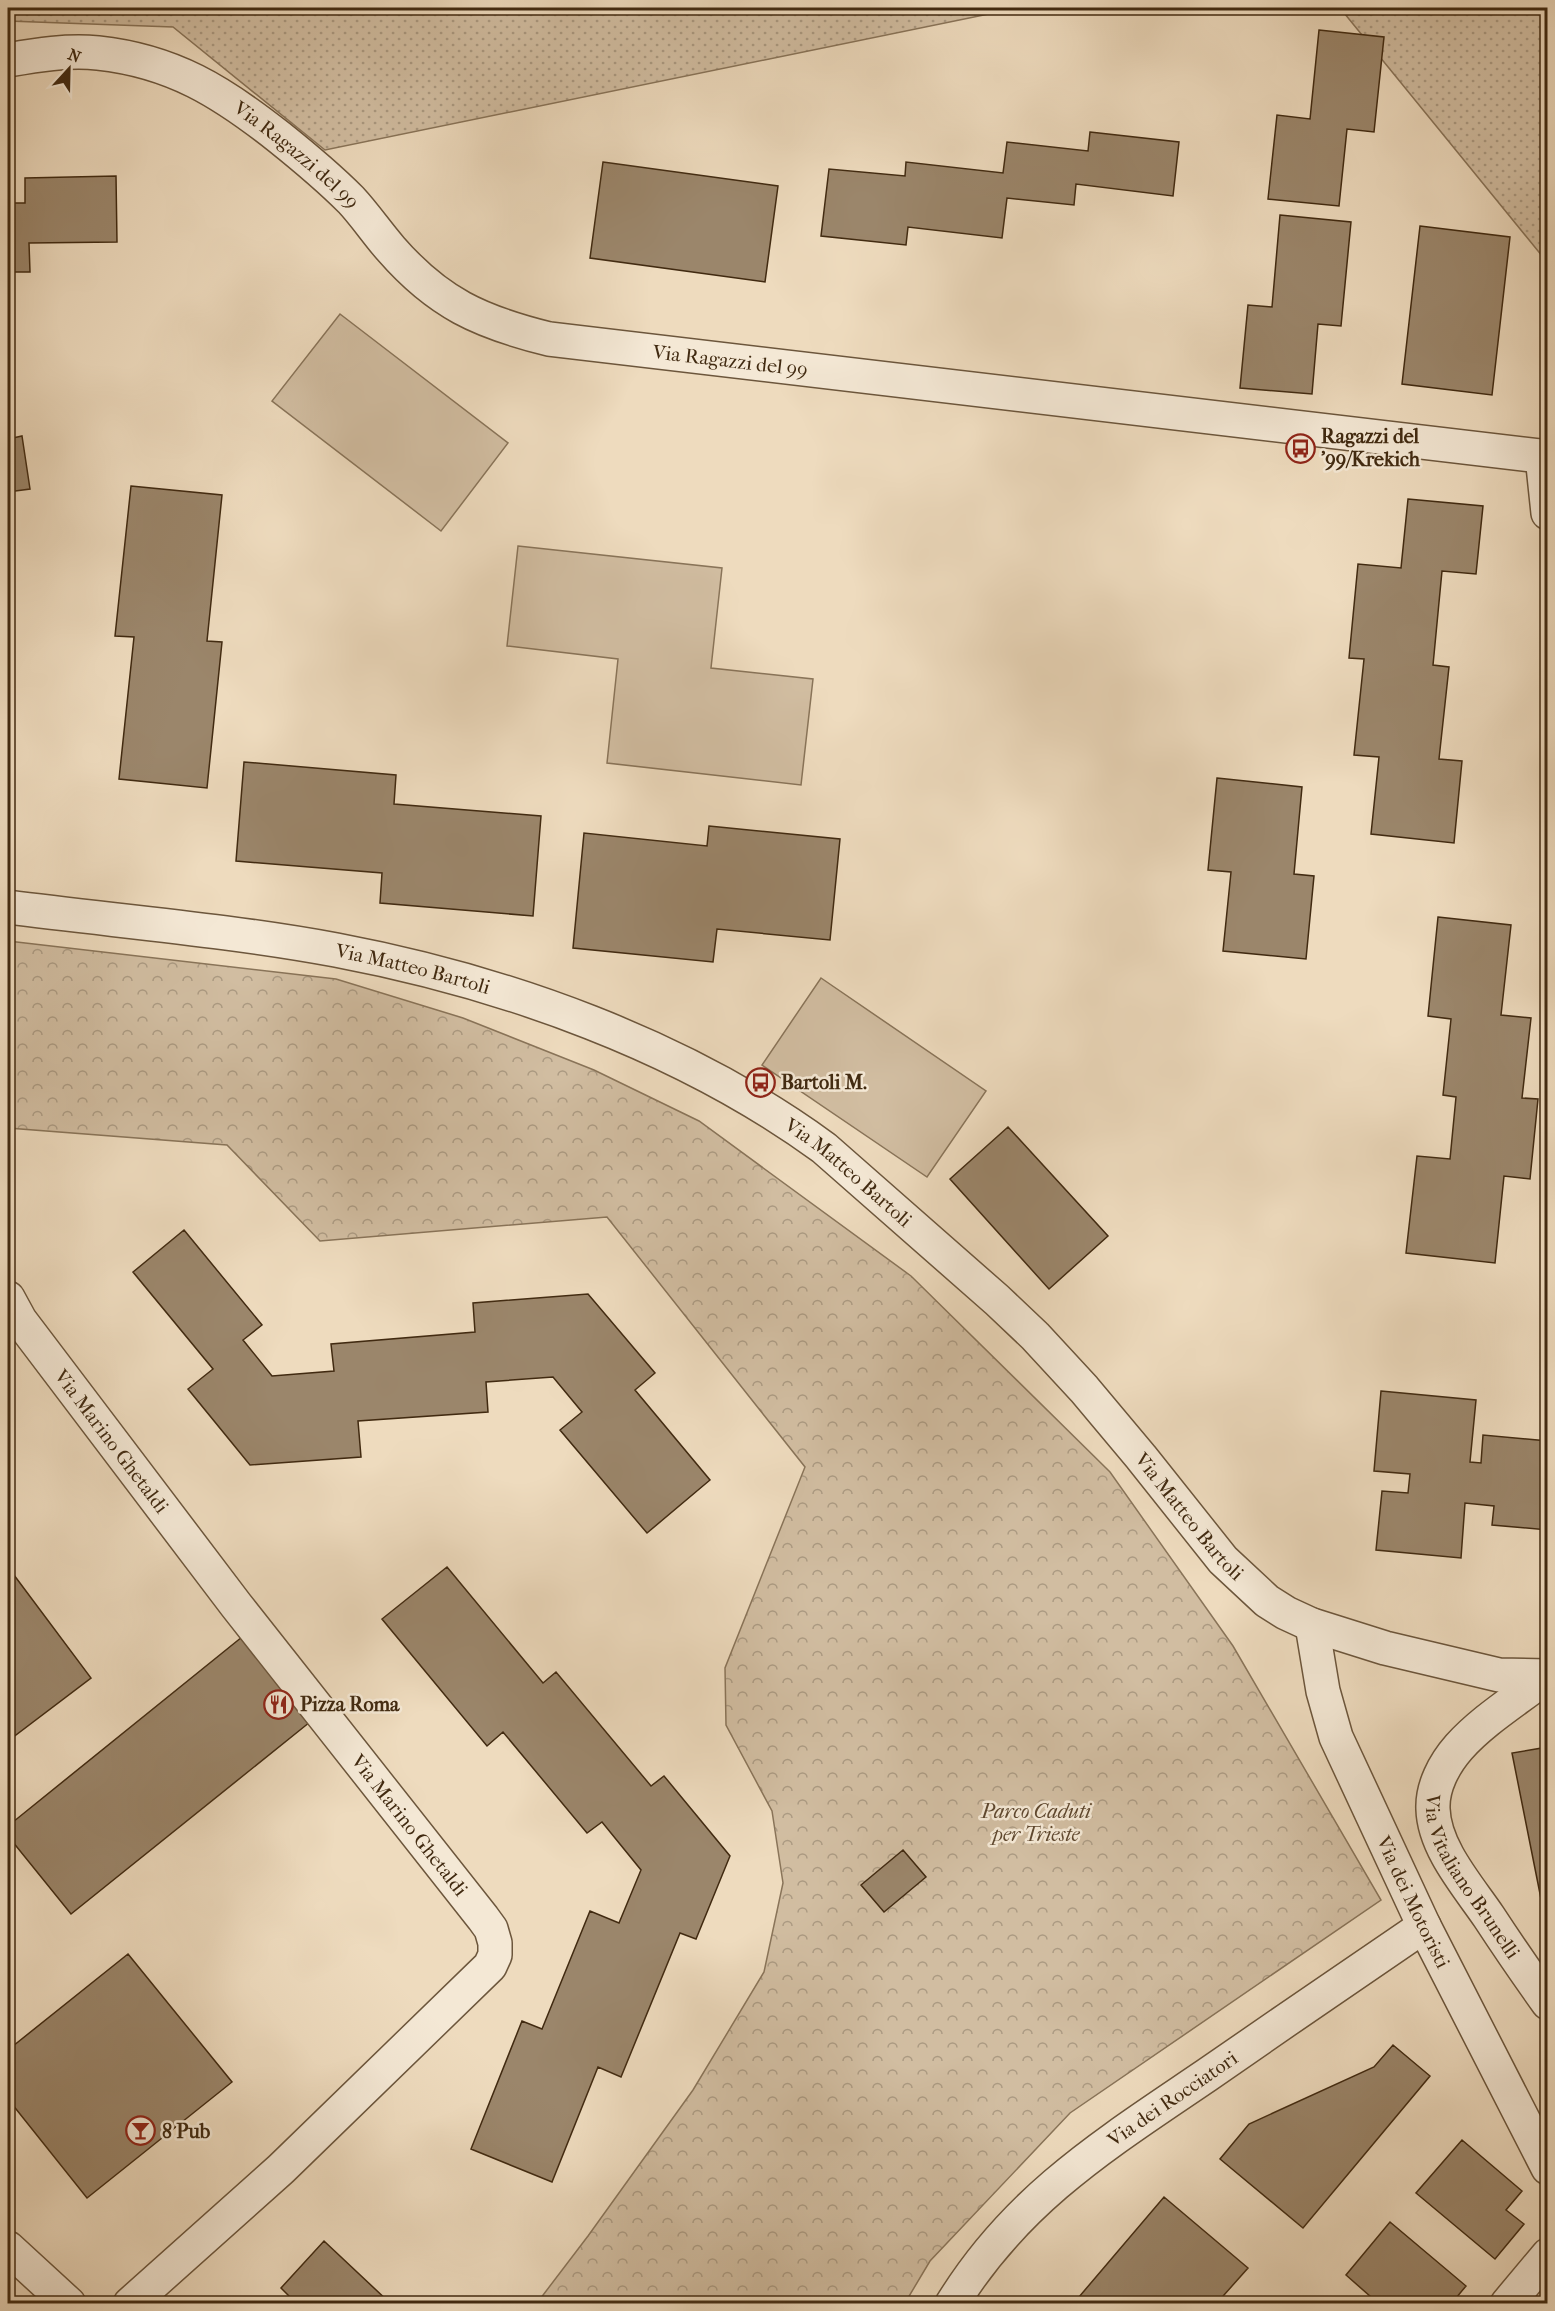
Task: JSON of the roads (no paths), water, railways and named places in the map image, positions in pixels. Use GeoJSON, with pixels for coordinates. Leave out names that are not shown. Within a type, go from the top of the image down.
{"type":"FeatureCollection","features":[{"type":"Feature","properties":{"kind":"street","name":"Via Ragazzi del 99"},"geometry":{"type":"LineString","coordinates":[[8,60],[54,52],[97,52],[146,61],[192,77],[226,97],[309,160],[352,201],[420,280],[449,302],[475,316],[511,330],[560,341],[1545,456]]}},
{"type":"Feature","properties":{"kind":"street"},"geometry":{"type":"LineString","coordinates":[[1545,456],[1548,513]]}},
{"type":"Feature","properties":{"kind":"street","name":"Via Matteo Bartoli"},"geometry":{"type":"LineString","coordinates":[[8,907],[298,944],[407,966],[498,990],[551,1008],[630,1040],[727,1086],[795,1127],[824,1148],[1035,1336],[1084,1389],[1223,1560],[1267,1601],[1312,1625],[1385,1648],[1499,1675],[1547,1676]]}},
{"type":"Feature","properties":{"kind":"street","name":"Via Marino Ghetaldi"},"geometry":{"type":"LineString","coordinates":[[12,1316],[483,1918],[491,1929],[495,1943],[495,1955],[490,1966],[281,2169],[130,2304]]}},
{"type":"Feature","properties":{"kind":"street","name":"Via dei Motoristi"},"geometry":{"type":"LineString","coordinates":[[1312,1625],[1323,1691],[1336,1737],[1424,1926],[1548,2168]]}},
{"type":"Feature","properties":{"kind":"street","name":"Via Vitaliano Brunelli"},"geometry":{"type":"LineString","coordinates":[[1547,1676],[1481,1727],[1458,1748],[1442,1771],[1432,1809],[1438,1834],[1454,1866],[1548,2003]]}},
{"type":"Feature","properties":{"kind":"street","name":"Via dei Rocciatori"},"geometry":{"type":"LineString","coordinates":[[952,2304],[977,2266],[1018,2217],[1095,2151],[1424,1926]]}},
{"type":"Feature","properties":{"kind":"street"},"geometry":{"type":"LineString","coordinates":[[8,2248],[69,2304]]}},
{"type":"Feature","properties":{"kind":"street"},"geometry":{"type":"LineString","coordinates":[[1507,2304],[1548,2255]]}},
{"type":"Feature","properties":{"kind":"place","name":"Ragazzi del '99/Krekich"},"geometry":{"type":"Point","coordinates":[1300,448]}},
{"type":"Feature","properties":{"kind":"place","name":"Bartoli M."},"geometry":{"type":"Point","coordinates":[760,1082]}},
{"type":"Feature","properties":{"kind":"place","name":"Pizza Roma"},"geometry":{"type":"Point","coordinates":[279,1704]}},
{"type":"Feature","properties":{"kind":"place","name":"8 Pub"},"geometry":{"type":"Point","coordinates":[141,2131]}},
{"type":"Feature","properties":{"kind":"park label","name":"Parco Caduti per Trieste"},"geometry":{"type":"Point","coordinates":[1036,1822]}}]}
